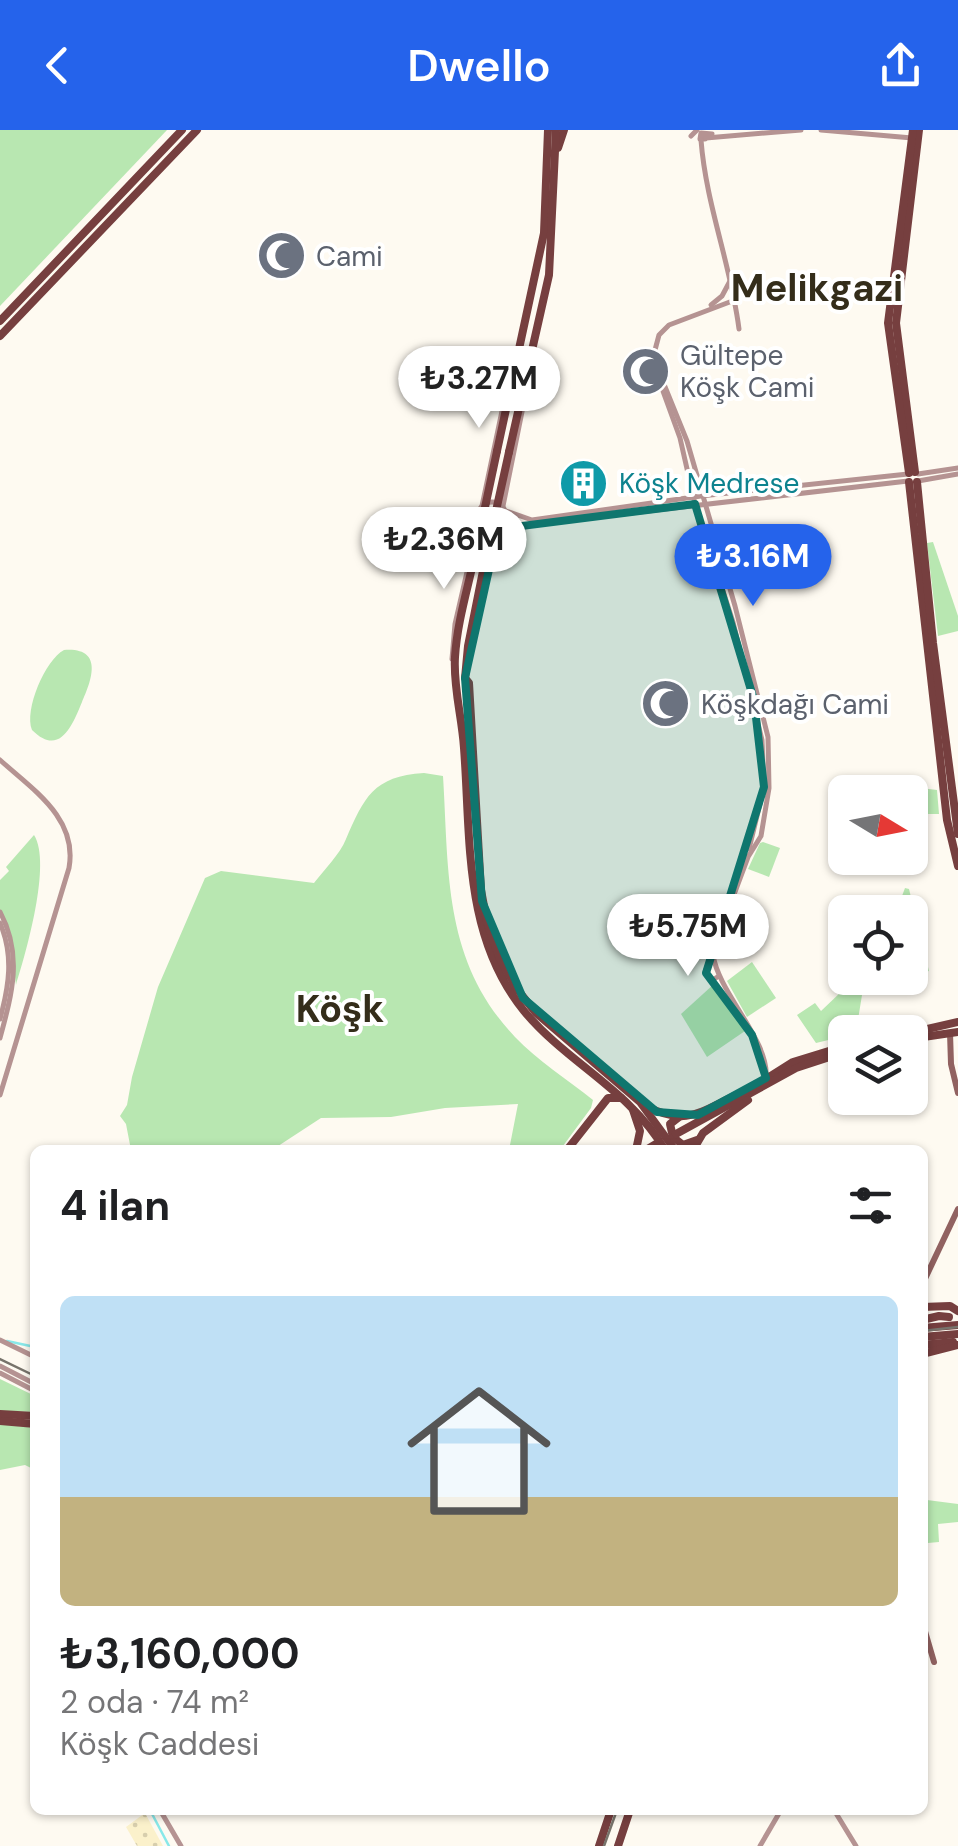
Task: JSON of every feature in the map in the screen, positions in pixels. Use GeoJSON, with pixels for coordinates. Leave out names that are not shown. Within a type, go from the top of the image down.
{"type":"FeatureCollection","features":[{"type":"Feature","properties":{"kind":"main road"},"geometry":{"type":"LineString","coordinates":[[0,318],[179,130]]}},
{"type":"Feature","properties":{"kind":"main road"},"geometry":{"type":"LineString","coordinates":[[0,336],[197,130]]}},
{"type":"Feature","properties":{"kind":"main road"},"geometry":{"type":"LineString","coordinates":[[552,130],[550,264],[485,561],[465,678],[469,683],[481,890],[499,957],[516,989],[542,1021],[633,1103],[671,1145]]}},
{"type":"Feature","properties":{"kind":"main road"},"geometry":{"type":"LineString","coordinates":[[552,130],[542,241],[454,667],[462,716],[474,894],[490,956],[510,992],[534,1022],[633,1103],[660,1145]]}},
{"type":"Feature","properties":{"kind":"main road"},"geometry":{"type":"LineString","coordinates":[[554,157],[564,130]]}},
{"type":"Feature","properties":{"kind":"main road"},"geometry":{"type":"LineString","coordinates":[[914,133],[888,323],[913,477],[958,834]]}},
{"type":"Feature","properties":{"kind":"main road"},"geometry":{"type":"LineString","coordinates":[[913,477],[947,820],[958,866]]}},
{"type":"Feature","properties":{"kind":"main road"},"geometry":{"type":"LineString","coordinates":[[928,1031],[958,1022]]}},
{"type":"Feature","properties":{"kind":"main road"},"geometry":{"type":"LineString","coordinates":[[928,1035],[954,1032]]}},
{"type":"Feature","properties":{"kind":"main road"},"geometry":{"type":"LineString","coordinates":[[954,1032],[948,1042],[958,1093]]}},
{"type":"Feature","properties":{"kind":"main road"},"geometry":{"type":"LineString","coordinates":[[932,1035],[942,1042],[951,1064]]}},
{"type":"Feature","properties":{"kind":"main road"},"geometry":{"type":"LineString","coordinates":[[689,1145],[782,1068],[805,1057],[828,1052]]}},
{"type":"Feature","properties":{"kind":"main road"},"geometry":{"type":"LineString","coordinates":[[571,1145],[608,1098],[679,1116],[703,1114],[767,1080],[828,1056]]}},
{"type":"Feature","properties":{"kind":"main road"},"geometry":{"type":"LineString","coordinates":[[676,1134],[767,1080]]}},
{"type":"Feature","properties":{"kind":"main road"},"geometry":{"type":"LineString","coordinates":[[709,1116],[744,1092]]}},
{"type":"Feature","properties":{"kind":"main road"},"geometry":{"type":"LineString","coordinates":[[633,1103],[640,1131],[637,1145]]}},
{"type":"Feature","properties":{"kind":"main road"},"geometry":{"type":"LineString","coordinates":[[679,1116],[670,1124],[676,1141],[686,1145]]}},
{"type":"Feature","properties":{"kind":"main road"},"geometry":{"type":"LineString","coordinates":[[695,1145],[698,1138]]}},
{"type":"Feature","properties":{"kind":"main road"},"geometry":{"type":"LineString","coordinates":[[928,1271],[958,1209]]}},
{"type":"Feature","properties":{"kind":"main road"},"geometry":{"type":"LineString","coordinates":[[928,1307],[956,1309],[948,1322]]}},
{"type":"Feature","properties":{"kind":"main road"},"geometry":{"type":"LineString","coordinates":[[928,1324],[958,1325]]}},
{"type":"Feature","properties":{"kind":"main road"},"geometry":{"type":"LineString","coordinates":[[928,1338],[957,1340]]}},
{"type":"Feature","properties":{"kind":"main road"},"geometry":{"type":"LineString","coordinates":[[928,1345],[957,1340]]}},
{"type":"Feature","properties":{"kind":"main road"},"geometry":{"type":"LineString","coordinates":[[928,1352],[957,1340]]}},
{"type":"Feature","properties":{"kind":"main road"},"geometry":{"type":"LineString","coordinates":[[0,1417],[30,1416]]}},
{"type":"Feature","properties":{"kind":"main road"},"geometry":{"type":"LineString","coordinates":[[0,1417],[30,1423]]}},
{"type":"Feature","properties":{"kind":"main road"},"geometry":{"type":"LineString","coordinates":[[928,1642],[934,1662]]}},
{"type":"Feature","properties":{"kind":"main road"},"geometry":{"type":"LineString","coordinates":[[599,1846],[609,1815]]}},
{"type":"Feature","properties":{"kind":"main road"},"geometry":{"type":"LineString","coordinates":[[618,1846],[628,1815]]}},
{"type":"Feature","properties":{"kind":"street"},"geometry":{"type":"LineString","coordinates":[[704,135],[801,130]]}},
{"type":"Feature","properties":{"kind":"street"},"geometry":{"type":"LineString","coordinates":[[820,130],[914,133]]}},
{"type":"Feature","properties":{"kind":"street"},"geometry":{"type":"LineString","coordinates":[[704,135],[705,160]]}},
{"type":"Feature","properties":{"kind":"street"},"geometry":{"type":"LineString","coordinates":[[704,135],[720,251],[731,278],[738,329]]}},
{"type":"Feature","properties":{"kind":"street"},"geometry":{"type":"LineString","coordinates":[[711,306],[722,296],[731,278]]}},
{"type":"Feature","properties":{"kind":"street"},"geometry":{"type":"LineString","coordinates":[[698,500],[684,432],[659,372],[656,346],[661,333],[672,323],[734,299]]}},
{"type":"Feature","properties":{"kind":"street"},"geometry":{"type":"LineString","coordinates":[[734,299],[666,324],[657,334],[653,348],[655,367],[748,654],[768,737],[769,788],[713,952],[712,967],[764,1057],[773,1067],[782,1068]]}},
{"type":"Feature","properties":{"kind":"street"},"geometry":{"type":"LineString","coordinates":[[465,678],[500,528],[506,520],[504,509],[528,387],[530,356]]}},
{"type":"Feature","properties":{"kind":"street"},"geometry":{"type":"LineString","coordinates":[[454,667],[454,624],[515,365]]}},
{"type":"Feature","properties":{"kind":"street"},"geometry":{"type":"LineString","coordinates":[[482,506],[492,502],[520,518],[536,519],[958,471]]}},
{"type":"Feature","properties":{"kind":"street"},"geometry":{"type":"LineString","coordinates":[[479,520],[486,529],[500,528],[698,500]]}},
{"type":"Feature","properties":{"kind":"street"},"geometry":{"type":"LineString","coordinates":[[0,760],[60,818],[69,837],[70,859],[0,1095]]}},
{"type":"Feature","properties":{"kind":"street"},"geometry":{"type":"LineString","coordinates":[[0,912],[14,951],[0,1038]]}},
{"type":"Feature","properties":{"kind":"street"},"geometry":{"type":"LineString","coordinates":[[0,923],[10,962],[8,997],[0,1018]]}},
{"type":"Feature","properties":{"kind":"street"},"geometry":{"type":"LineString","coordinates":[[712,967],[705,976],[716,979]]}},
{"type":"Feature","properties":{"kind":"street"},"geometry":{"type":"LineString","coordinates":[[764,1057],[767,1080]]}},
{"type":"Feature","properties":{"kind":"street"},"geometry":{"type":"LineString","coordinates":[[0,1340],[30,1355]]}},
{"type":"Feature","properties":{"kind":"street"},"geometry":{"type":"LineString","coordinates":[[0,1370],[30,1385]]}},
{"type":"Feature","properties":{"kind":"street"},"geometry":{"type":"LineString","coordinates":[[163,1815],[182,1846]]}},
{"type":"Feature","properties":{"kind":"street"},"geometry":{"type":"LineString","coordinates":[[760,1846],[779,1815]]}},
{"type":"Feature","properties":{"kind":"street"},"geometry":{"type":"LineString","coordinates":[[837,1815],[856,1846]]}},
{"type":"Feature","properties":{"kind":"highlighted area"},"geometry":{"type":"Polygon","coordinates":[[[695,504],[754,700],[764,787],[706,973],[752,1035],[766,1078],[698,1115],[657,1112],[523,998],[482,901],[465,678],[498,529],[695,504]]]}},
{"type":"Feature","properties":{"kind":"green space"},"geometry":{"type":"Polygon","coordinates":[[[0,130],[167,130],[0,306],[0,130]]]}},
{"type":"Feature","properties":{"kind":"green space"},"geometry":{"type":"Polygon","coordinates":[[[933,542],[958,616],[958,631],[938,636],[927,543],[933,542]]]}},
{"type":"Feature","properties":{"kind":"green space"},"geometry":{"type":"Polygon","coordinates":[[[64,650],[85,654],[90,659],[91,675],[70,728],[50,741],[32,730],[31,710],[43,674],[64,650]]]}},
{"type":"Feature","properties":{"kind":"green space"},"geometry":{"type":"Polygon","coordinates":[[[407,775],[443,776],[454,914],[474,978],[491,1008],[515,1037],[593,1100],[564,1145],[510,1145],[518,1104],[445,1108],[391,1117],[321,1118],[280,1145],[130,1145],[126,1124],[120,1116],[127,1105],[158,987],[205,878],[221,871],[314,883],[340,850],[365,801],[382,784],[407,775]]]}},
{"type":"Feature","properties":{"kind":"green space"},"geometry":{"type":"Polygon","coordinates":[[[928,789],[937,790],[939,814],[928,814],[928,789]]]}},
{"type":"Feature","properties":{"kind":"green space"},"geometry":{"type":"Polygon","coordinates":[[[34,835],[39,848],[39,886],[16,985],[11,945],[0,914],[0,880],[9,871],[6,867],[34,835]]]}},
{"type":"Feature","properties":{"kind":"green space"},"geometry":{"type":"Polygon","coordinates":[[[763,842],[780,848],[769,877],[748,869],[763,842]]]}},
{"type":"Feature","properties":{"kind":"green space"},"geometry":{"type":"Polygon","coordinates":[[[752,962],[776,998],[747,1017],[727,981],[752,962]]]}},
{"type":"Feature","properties":{"kind":"green space"},"geometry":{"type":"Polygon","coordinates":[[[714,984],[745,1031],[707,1057],[681,1014],[714,984]]]}},
{"type":"Feature","properties":{"kind":"green space"},"geometry":{"type":"Polygon","coordinates":[[[838,995],[862,995],[859,1015],[828,1015],[828,1040],[816,1043],[797,1015],[815,1003],[821,1011],[838,995]]]}},
{"type":"Feature","properties":{"kind":"green space"},"geometry":{"type":"Polygon","coordinates":[[[0,1379],[30,1394],[30,1412],[0,1411],[0,1379]]]}},
{"type":"Feature","properties":{"kind":"green space"},"geometry":{"type":"Polygon","coordinates":[[[0,1424],[30,1427],[30,1468],[0,1470],[0,1424]]]}},
{"type":"Feature","properties":{"kind":"green space"},"geometry":{"type":"Polygon","coordinates":[[[928,1500],[958,1504],[958,1522],[938,1524],[939,1542],[928,1543],[928,1500]]]}},
{"type":"Feature","properties":{"kind":"sand"},"geometry":{"type":"Polygon","coordinates":[[[146,1815],[163,1846],[137,1846],[126,1827],[146,1815]]]}},
{"type":"Feature","properties":{"kind":"waterway"},"geometry":{"type":"LineString","coordinates":[[7,1341],[30,1346]]}},
{"type":"Feature","properties":{"kind":"waterway"},"geometry":{"type":"LineString","coordinates":[[153,1815],[169,1846]]}},
{"type":"Feature","properties":{"kind":"tram line"},"geometry":{"type":"LineString","coordinates":[[928,1330],[958,1327]]}},
{"type":"Feature","properties":{"kind":"tram line"},"geometry":{"type":"LineString","coordinates":[[0,1359],[30,1374]]}},
{"type":"Feature","properties":{"kind":"tram line"},"geometry":{"type":"LineString","coordinates":[[604,1846],[615,1815]]}},
{"type":"Feature","properties":{"kind":"place","name":"Cami"},"geometry":{"type":"Point","coordinates":[281,256]}},
{"type":"Feature","properties":{"kind":"place","name":"Gültepe Köşk Cami"},"geometry":{"type":"Point","coordinates":[645,371]}},
{"type":"Feature","properties":{"kind":"place","name":"Köşk Medrese"},"geometry":{"type":"Point","coordinates":[584,483]}},
{"type":"Feature","properties":{"kind":"place","name":"Köşkdağı Cami"},"geometry":{"type":"Point","coordinates":[666,704]}},
{"type":"Feature","properties":{"kind":"district","name":"Melikgazi"},"geometry":{"type":"Point","coordinates":[817,288]}},
{"type":"Feature","properties":{"kind":"district","name":"Köşk"},"geometry":{"type":"Point","coordinates":[340,1009]}}]}
